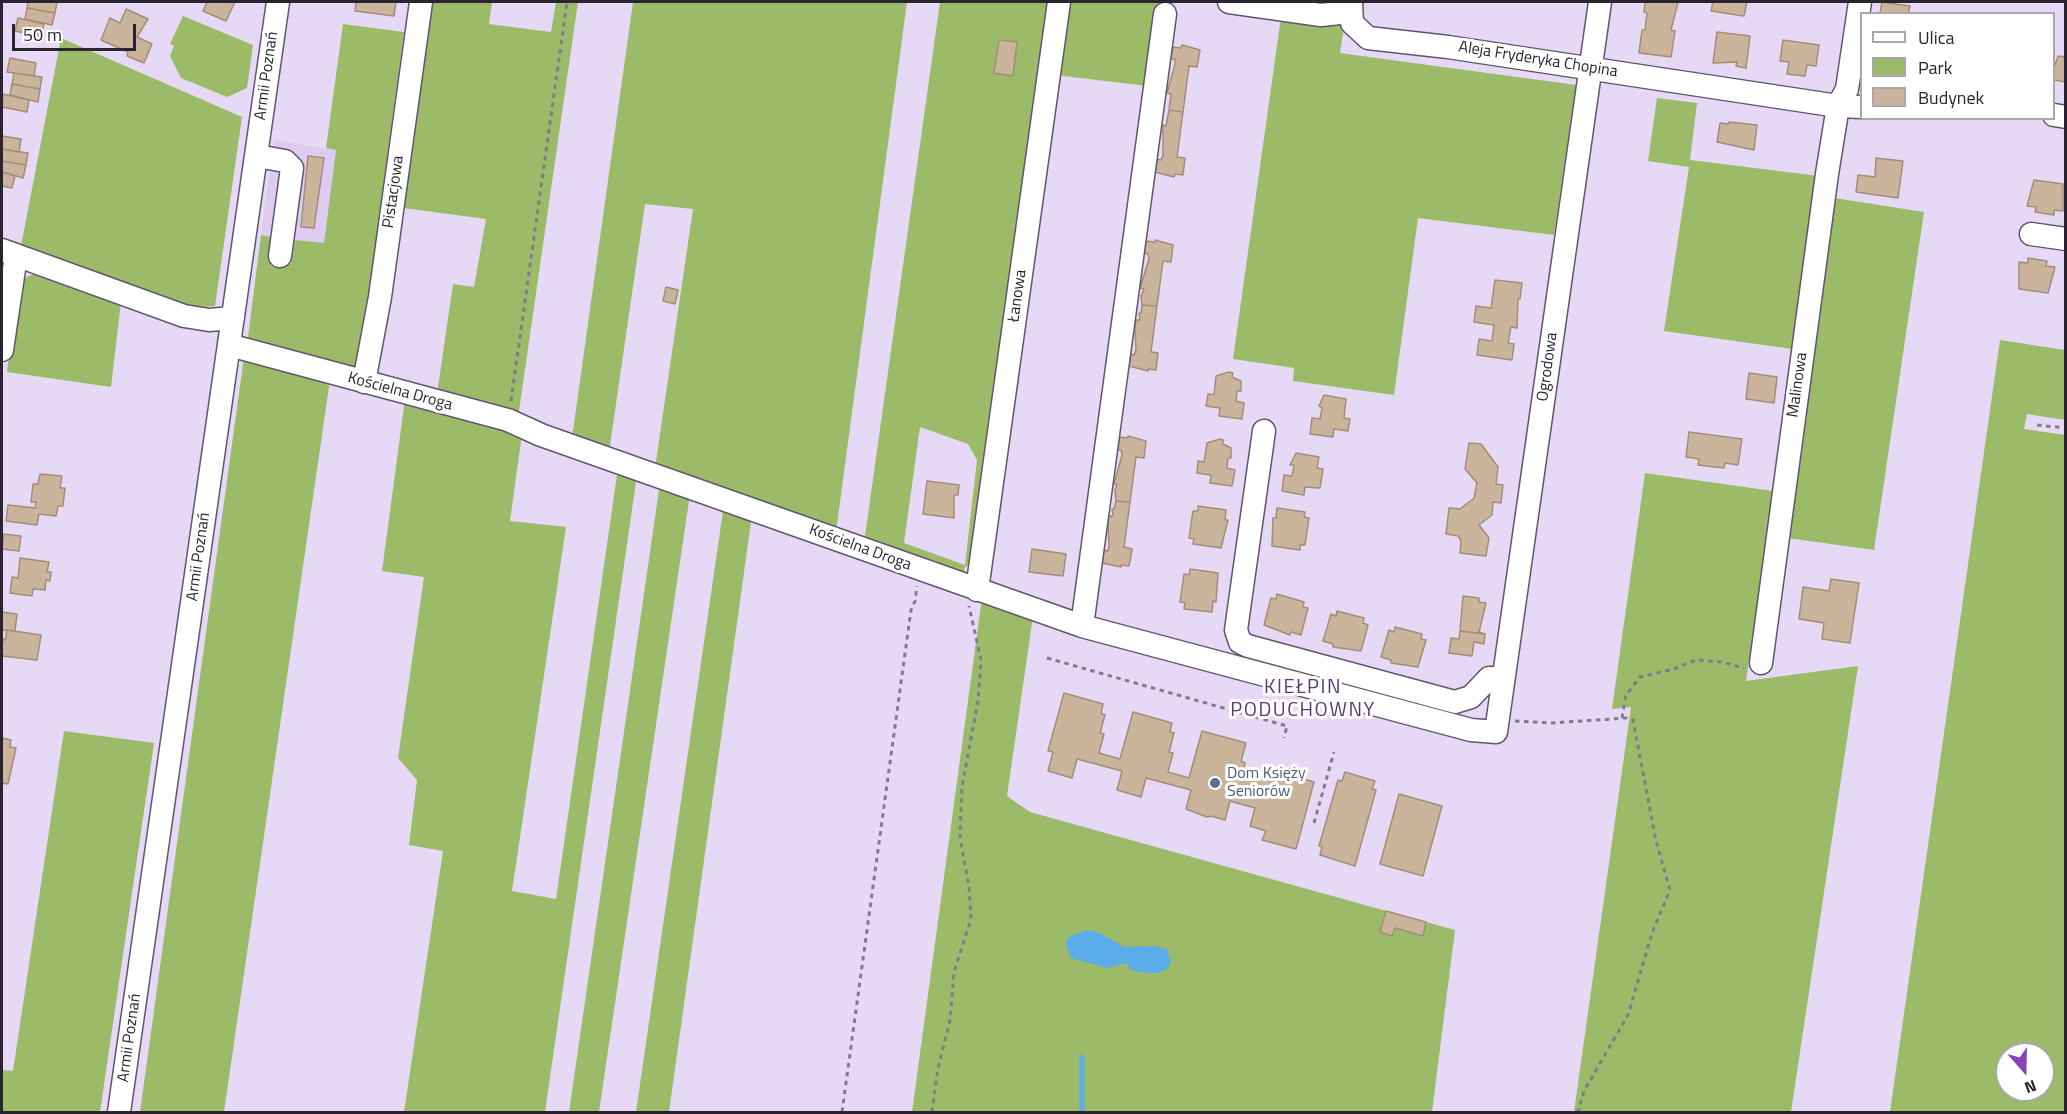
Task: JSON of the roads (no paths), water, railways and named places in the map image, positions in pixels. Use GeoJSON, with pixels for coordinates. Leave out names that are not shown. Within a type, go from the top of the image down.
{"type":"FeatureCollection","features":[{"type":"Feature","properties":{"kind":"street","name":"Armii Poznań"},"geometry":{"type":"LineString","coordinates":[[119,1113],[278,2]]}},
{"type":"Feature","properties":{"kind":"street","name":"Pistacjowa"},"geometry":{"type":"LineString","coordinates":[[364,382],[380,297],[421,2]]}},
{"type":"Feature","properties":{"kind":"street","name":"Łanowa"},"geometry":{"type":"LineString","coordinates":[[972,588],[1059,2]]}},
{"type":"Feature","properties":{"kind":"street","name":"Aleja Fryderyka Chopina"},"geometry":{"type":"LineString","coordinates":[[1229,2],[1321,15],[1350,7],[1352,23],[1368,38],[1591,68],[1839,106],[1860,107]]}},
{"type":"Feature","properties":{"kind":"street","name":"Ogrodowa"},"geometry":{"type":"LineString","coordinates":[[1497,725],[1600,2]]}},
{"type":"Feature","properties":{"kind":"street","name":"Malinowa"},"geometry":{"type":"LineString","coordinates":[[1761,663],[1839,106],[1847,89],[1860,2]]}},
{"type":"Feature","properties":{"kind":"street"},"geometry":{"type":"LineString","coordinates":[[1082,626],[1165,14]]}},
{"type":"Feature","properties":{"kind":"street"},"geometry":{"type":"LineString","coordinates":[[256,156],[285,161],[292,168],[280,256]]}},
{"type":"Feature","properties":{"kind":"street"},"geometry":{"type":"LineString","coordinates":[[247,225],[284,230]]}},
{"type":"Feature","properties":{"kind":"street"},"geometry":{"type":"LineString","coordinates":[[2031,234],[2066,239]]}},
{"type":"Feature","properties":{"kind":"street"},"geometry":{"type":"LineString","coordinates":[[2,350],[9,253],[184,316],[209,320],[233,318]]}},
{"type":"Feature","properties":{"kind":"street","name":"Kościelna Droga"},"geometry":{"type":"LineString","coordinates":[[230,345],[508,420],[541,435],[1082,626],[1460,727],[1497,725]]}},
{"type":"Feature","properties":{"kind":"street"},"geometry":{"type":"LineString","coordinates":[[1264,431],[1236,630],[1240,642],[1455,702],[1471,696],[1489,678],[1503,678]]}},
{"type":"Feature","properties":{"kind":"water"},"geometry":{"type":"Polygon","coordinates":[[[1086,930],[1098,932],[1124,947],[1154,946],[1167,949],[1171,962],[1168,968],[1159,973],[1145,973],[1131,970],[1127,963],[1108,968],[1071,958],[1066,946],[1067,938],[1086,930]]]}},
{"type":"Feature","properties":{"kind":"waterway"},"geometry":{"type":"LineString","coordinates":[[1082,1057],[1082,1112]]}},
{"type":"Feature","properties":{"kind":"place","name":"Dom Księży Seniorów"},"geometry":{"type":"Point","coordinates":[1215,783]}},
{"type":"Feature","properties":{"kind":"district","name":"KIEŁPIN PODUCHOWNY"},"geometry":{"type":"Point","coordinates":[1303,700]}}]}
